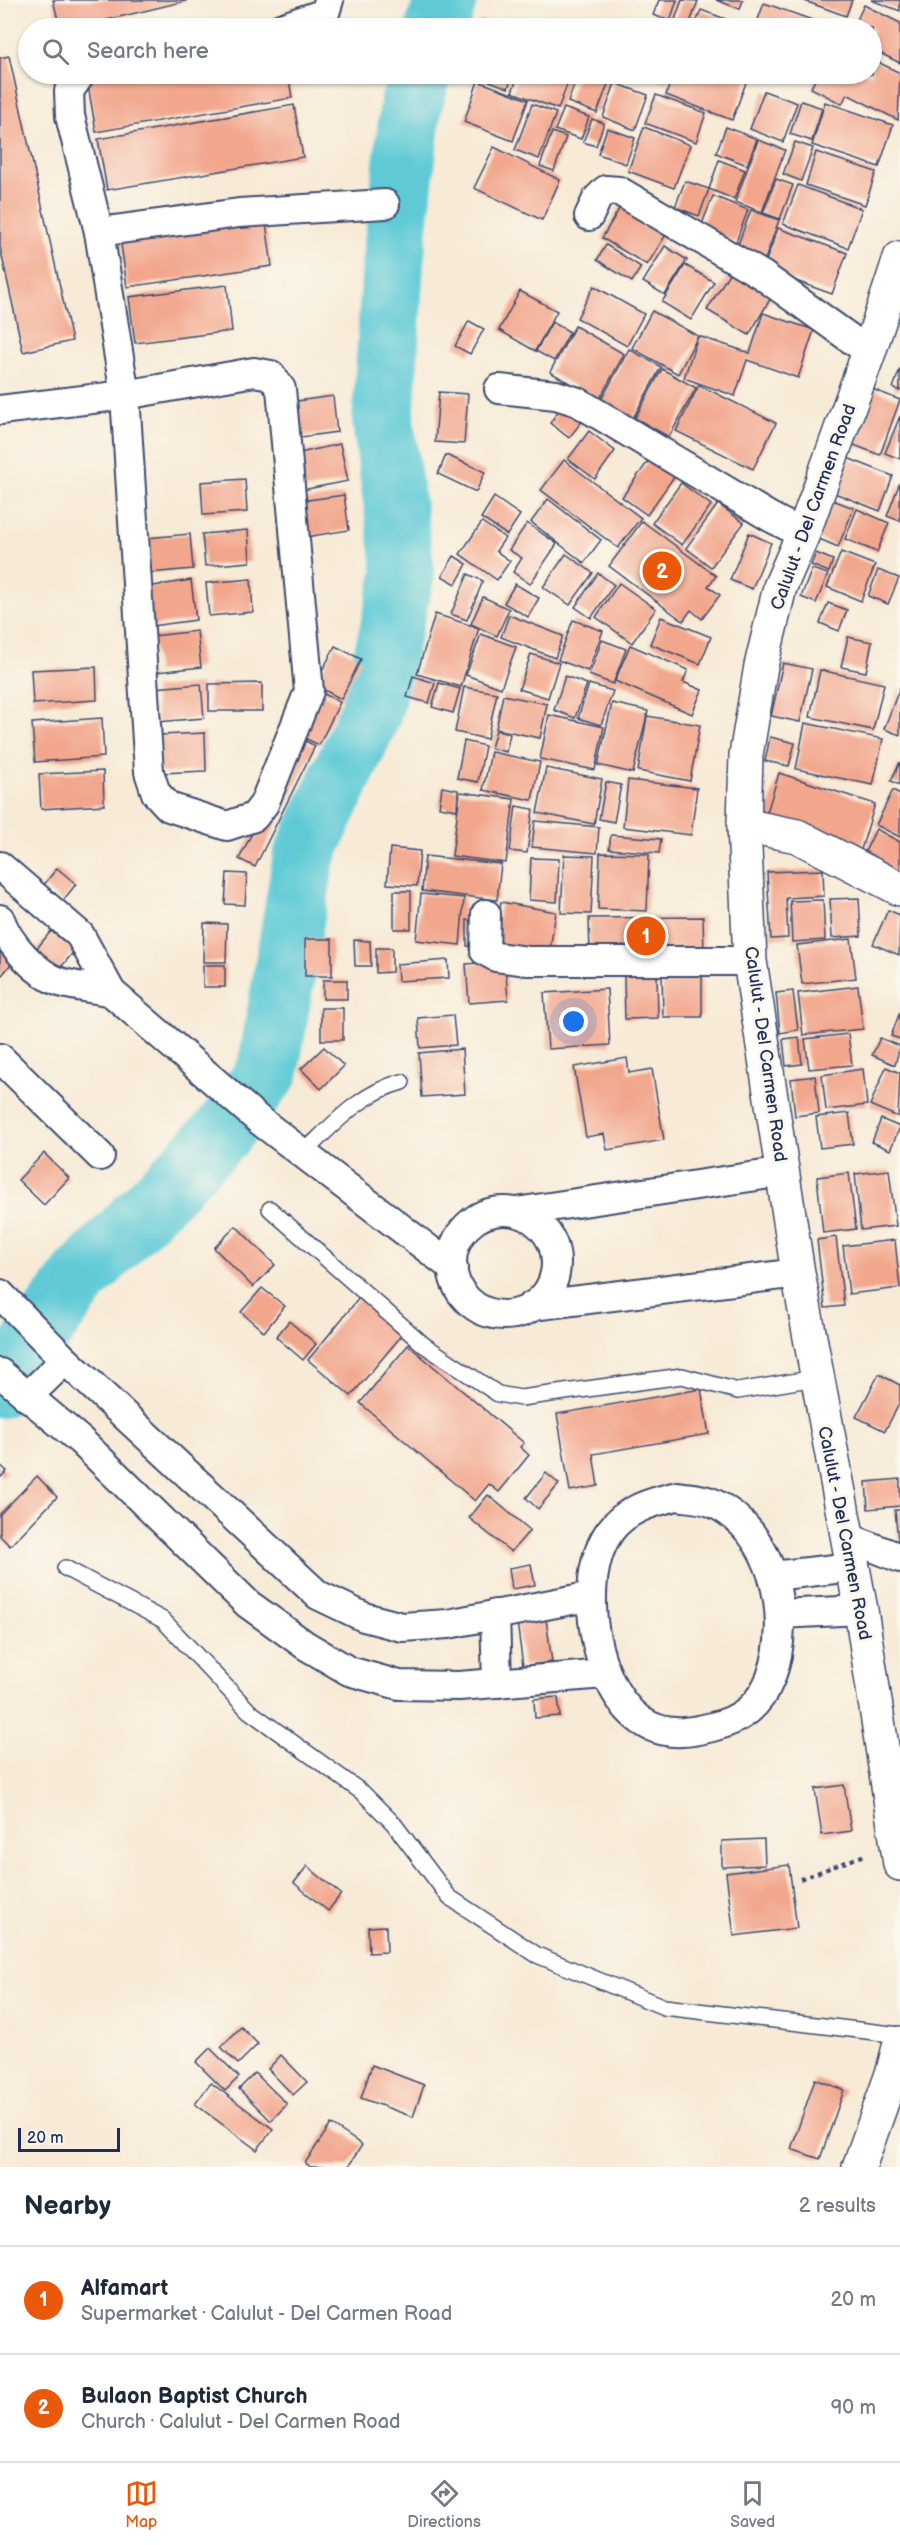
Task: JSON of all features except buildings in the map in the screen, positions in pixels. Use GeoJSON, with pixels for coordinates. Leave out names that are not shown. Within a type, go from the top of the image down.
{"type":"FeatureCollection","features":[{"type":"Feature","properties":{"kind":"main road","name":"Calulut - Del Carmen Road"},"geometry":{"type":"LineString","coordinates":[[898,1854],[861,1610],[815,1378],[750,961],[744,825],[746,755],[761,666],[780,586],[803,534],[869,352],[900,258]]}},
{"type":"Feature","properties":{"kind":"main road"},"geometry":{"type":"LineString","coordinates":[[744,825],[797,836],[900,889]]}},
{"type":"Feature","properties":{"kind":"main road"},"geometry":{"type":"LineString","coordinates":[[860,2167],[894,2071],[900,2043]]}},
{"type":"Feature","properties":{"kind":"street"},"geometry":{"type":"LineString","coordinates":[[310,18],[325,13],[329,0]]}},
{"type":"Feature","properties":{"kind":"street"},"geometry":{"type":"LineString","coordinates":[[0,410],[125,395],[254,372],[271,375],[281,389],[309,691],[264,804],[254,817],[227,826],[169,807],[156,793],[148,772],[125,395],[99,232],[70,116],[69,91],[74,84]]}},
{"type":"Feature","properties":{"kind":"street"},"geometry":{"type":"LineString","coordinates":[[589,216],[597,198],[606,190],[619,190],[762,275],[869,352]]}},
{"type":"Feature","properties":{"kind":"street"},"geometry":{"type":"LineString","coordinates":[[99,232],[239,213],[385,204]]}},
{"type":"Feature","properties":{"kind":"street"},"geometry":{"type":"LineString","coordinates":[[499,389],[556,395],[578,402],[803,534]]}},
{"type":"Feature","properties":{"kind":"street"},"geometry":{"type":"LineString","coordinates":[[0,866],[80,935],[111,992],[259,1120],[453,1268]]}},
{"type":"Feature","properties":{"kind":"street"},"geometry":{"type":"LineString","coordinates":[[486,914],[485,951],[496,957],[528,961],[750,961]]}},
{"type":"Feature","properties":{"kind":"street"},"geometry":{"type":"LineString","coordinates":[[0,919],[5,935],[43,972],[59,982],[111,992]]}},
{"type":"Feature","properties":{"kind":"street"},"geometry":{"type":"LineString","coordinates":[[0,1058],[100,1156]]}},
{"type":"Feature","properties":{"kind":"street"},"geometry":{"type":"LineString","coordinates":[[516,1212],[784,1172]]}},
{"type":"Feature","properties":{"kind":"street"},"geometry":{"type":"LineString","coordinates":[[499,1210],[516,1212],[531,1218],[545,1230],[553,1245],[556,1262],[553,1279],[546,1294],[532,1306],[517,1313],[499,1314],[482,1310],[468,1300],[458,1285],[453,1268],[454,1252],[459,1237],[470,1224],[484,1215],[499,1210]]}},
{"type":"Feature","properties":{"kind":"street"},"geometry":{"type":"LineString","coordinates":[[532,1306],[798,1273]]}},
{"type":"Feature","properties":{"kind":"street"},"geometry":{"type":"LineString","coordinates":[[7,1307],[318,1595],[364,1617],[402,1627],[448,1624],[592,1596]]}},
{"type":"Feature","properties":{"kind":"street"},"geometry":{"type":"LineString","coordinates":[[58,1353],[14,1385],[81,1441],[248,1604],[305,1645],[349,1671],[399,1685],[497,1683],[605,1674]]}},
{"type":"Feature","properties":{"kind":"street"},"geometry":{"type":"LineString","coordinates":[[677,1496],[712,1502],[749,1528],[773,1575],[780,1614],[775,1664],[764,1694],[749,1712],[720,1725],[686,1734],[651,1726],[622,1705],[605,1674],[595,1629],[592,1596],[597,1562],[609,1532],[619,1520],[637,1508],[677,1496]]}},
{"type":"Feature","properties":{"kind":"street"},"geometry":{"type":"LineString","coordinates":[[773,1575],[850,1552],[900,1558]]}},
{"type":"Feature","properties":{"kind":"street"},"geometry":{"type":"LineString","coordinates":[[780,1614],[861,1610]]}},
{"type":"Feature","properties":{"kind":"street"},"geometry":{"type":"LineString","coordinates":[[495,1614],[497,1683]]}},
{"type":"Feature","properties":{"kind":"lane"},"geometry":{"type":"LineString","coordinates":[[302,1154],[364,1097],[385,1086],[402,1082]]}},
{"type":"Feature","properties":{"kind":"lane"},"geometry":{"type":"LineString","coordinates":[[270,1209],[424,1345],[498,1394],[521,1398],[682,1376],[738,1391],[815,1378]]}},
{"type":"Feature","properties":{"kind":"lane"},"geometry":{"type":"LineString","coordinates":[[65,1568],[163,1620],[249,1710],[363,1793],[394,1824],[448,1897],[537,1955],[664,2007],[900,2035]]}},
{"type":"Feature","properties":{"kind":"path"},"geometry":{"type":"LineString","coordinates":[[800,1879],[898,1854]]}},
{"type":"Feature","properties":{"kind":"waterway"},"geometry":{"type":"LineString","coordinates":[[440,18],[446,0]]}},
{"type":"Feature","properties":{"kind":"waterway"},"geometry":{"type":"LineString","coordinates":[[0,1387],[82,1276],[222,1133],[268,1071],[304,856],[371,712],[404,573],[383,421],[393,262],[411,104],[418,84]]}},
{"type":"Feature","properties":{"kind":"place","name":"Bulaon Baptist Church"},"geometry":{"type":"Point","coordinates":[662,571]}},
{"type":"Feature","properties":{"kind":"place","name":"Alfamart"},"geometry":{"type":"Point","coordinates":[646,936]}}]}
